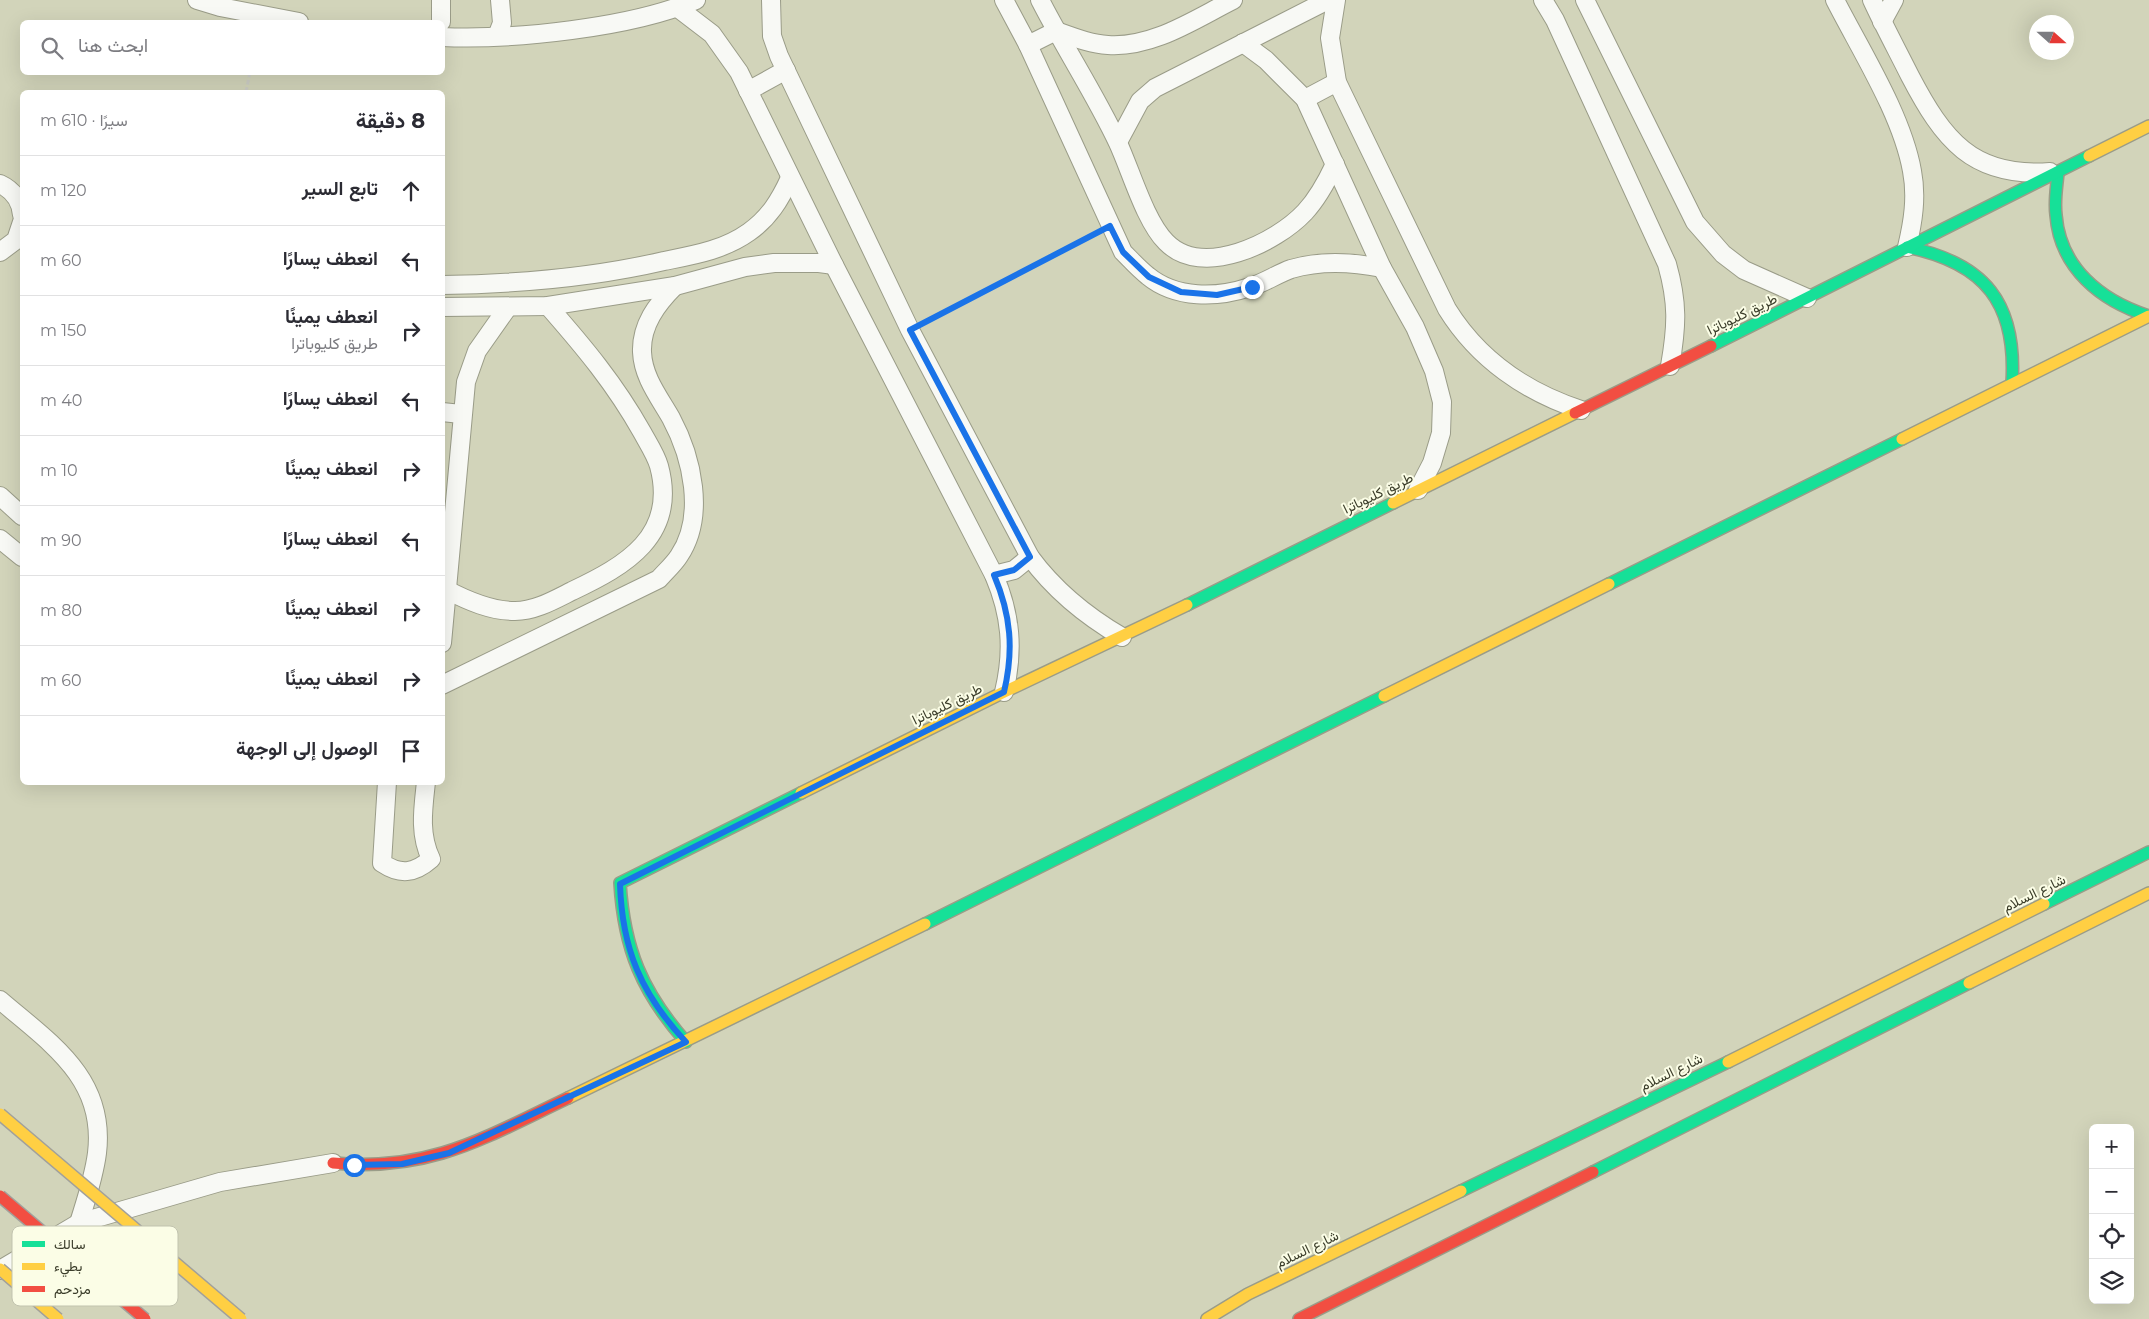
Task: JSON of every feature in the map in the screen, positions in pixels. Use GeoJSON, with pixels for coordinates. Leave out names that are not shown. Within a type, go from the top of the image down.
{"type":"FeatureCollection","features":[{"type":"Feature","properties":{"kind":"main road","name":"طريق كليوباترا"},"geometry":{"type":"LineString","coordinates":[[686,1042],[657,1008],[636,970],[624,928],[620,884],[1004,692],[1122,637],[1670,366],[2149,126]]}},
{"type":"Feature","properties":{"kind":"main road"},"geometry":{"type":"LineString","coordinates":[[2058,172],[2056,219],[2062,244],[2074,266],[2094,290],[2106,299],[2120,307],[2149,316]]}},
{"type":"Feature","properties":{"kind":"main road"},"geometry":{"type":"LineString","coordinates":[[1908,247],[1933,252],[1956,261],[1983,281],[1994,294],[2002,307],[2012,337],[2014,367],[2012,383]]}},
{"type":"Feature","properties":{"kind":"main road"},"geometry":{"type":"LineString","coordinates":[[334,1163],[378,1166],[402,1164],[449,1153],[686,1042],[2149,316]]}},
{"type":"Feature","properties":{"kind":"main road","name":"شارع السلام"},"geometry":{"type":"LineString","coordinates":[[1207,1319],[1248,1294],[1721,1070],[2149,852]]}},
{"type":"Feature","properties":{"kind":"main road"},"geometry":{"type":"LineString","coordinates":[[1299,1319],[1328,1311],[1735,1096],[2149,893]]}},
{"type":"Feature","properties":{"kind":"main road"},"geometry":{"type":"LineString","coordinates":[[0,1114],[132,1226]]}},
{"type":"Feature","properties":{"kind":"main road"},"geometry":{"type":"LineString","coordinates":[[0,1196],[35,1226]]}},
{"type":"Feature","properties":{"kind":"main road"},"geometry":{"type":"LineString","coordinates":[[178,1265],[241,1319]]}},
{"type":"Feature","properties":{"kind":"main road"},"geometry":{"type":"LineString","coordinates":[[0,1270],[12,1280]]}},
{"type":"Feature","properties":{"kind":"main road"},"geometry":{"type":"LineString","coordinates":[[43,1306],[58,1319]]}},
{"type":"Feature","properties":{"kind":"main road"},"geometry":{"type":"LineString","coordinates":[[130,1306],[145,1319]]}},
{"type":"Feature","properties":{"kind":"street"},"geometry":{"type":"LineString","coordinates":[[197,0],[220,7],[288,20]]}},
{"type":"Feature","properties":{"kind":"street"},"geometry":{"type":"LineString","coordinates":[[441,0],[442,20]]}},
{"type":"Feature","properties":{"kind":"street"},"geometry":{"type":"LineString","coordinates":[[497,36],[502,23],[500,0]]}},
{"type":"Feature","properties":{"kind":"street"},"geometry":{"type":"LineString","coordinates":[[445,31],[497,36],[552,31],[615,22],[678,8],[696,0]]}},
{"type":"Feature","properties":{"kind":"street"},"geometry":{"type":"LineString","coordinates":[[771,0],[772,36],[786,70],[910,330],[1030,557],[1062,595],[1088,616],[1122,637]]}},
{"type":"Feature","properties":{"kind":"street"},"geometry":{"type":"LineString","coordinates":[[1004,0],[1028,45],[1123,252],[1149,277],[1181,292],[1217,295],[1252,287],[1271,276],[1315,264],[1345,263],[1382,268]]}},
{"type":"Feature","properties":{"kind":"street"},"geometry":{"type":"LineString","coordinates":[[1040,0],[1118,142],[1153,224],[1166,243],[1186,255],[1208,259],[1258,245],[1283,230],[1305,212],[1322,190],[1335,164]]}},
{"type":"Feature","properties":{"kind":"street"},"geometry":{"type":"LineString","coordinates":[[1028,45],[1056,31],[1082,40],[1108,45],[1135,44],[1161,36],[1233,0]]}},
{"type":"Feature","properties":{"kind":"street"},"geometry":{"type":"LineString","coordinates":[[1118,142],[1140,101],[1155,88],[1328,0]]}},
{"type":"Feature","properties":{"kind":"street"},"geometry":{"type":"LineString","coordinates":[[1336,0],[1330,38],[1337,82],[1447,309],[1459,328],[1477,350],[1516,379],[1559,403],[1581,410]]}},
{"type":"Feature","properties":{"kind":"street"},"geometry":{"type":"LineString","coordinates":[[1542,0],[1556,20],[1667,264],[1675,301],[1677,326],[1670,366]]}},
{"type":"Feature","properties":{"kind":"street"},"geometry":{"type":"LineString","coordinates":[[1585,0],[1695,222],[1722,254],[1744,270],[1807,298]]}},
{"type":"Feature","properties":{"kind":"street"},"geometry":{"type":"LineString","coordinates":[[1835,0],[1888,104],[1908,155],[1912,173],[1914,206],[1908,247]]}},
{"type":"Feature","properties":{"kind":"street"},"geometry":{"type":"LineString","coordinates":[[1872,0],[1930,113],[1953,142],[1982,163],[2000,170],[2018,173],[2058,172]]}},
{"type":"Feature","properties":{"kind":"street"},"geometry":{"type":"LineString","coordinates":[[1882,22],[1894,0]]}},
{"type":"Feature","properties":{"kind":"street"},"geometry":{"type":"LineString","coordinates":[[678,8],[695,19],[723,47],[740,72],[790,178],[994,575],[1004,597],[1012,645],[1010,669],[1004,692]]}},
{"type":"Feature","properties":{"kind":"street"},"geometry":{"type":"LineString","coordinates":[[1243,43],[1280,72],[1305,99],[1382,268],[1434,371],[1442,402],[1441,433],[1432,463],[1418,490]]}},
{"type":"Feature","properties":{"kind":"street"},"geometry":{"type":"LineString","coordinates":[[748,91],[786,70]]}},
{"type":"Feature","properties":{"kind":"street"},"geometry":{"type":"LineString","coordinates":[[1305,99],[1337,82]]}},
{"type":"Feature","properties":{"kind":"street"},"geometry":{"type":"LineString","coordinates":[[445,285],[513,284],[610,273],[702,253],[735,240],[764,220],[780,200],[790,178]]}},
{"type":"Feature","properties":{"kind":"street"},"geometry":{"type":"LineString","coordinates":[[0,184],[12,191],[20,203]]}},
{"type":"Feature","properties":{"kind":"street"},"geometry":{"type":"LineString","coordinates":[[10,250],[20,228]]}},
{"type":"Feature","properties":{"kind":"street"},"geometry":{"type":"LineString","coordinates":[[735,240],[745,267]]}},
{"type":"Feature","properties":{"kind":"street"},"geometry":{"type":"LineString","coordinates":[[445,307],[548,306],[674,286],[745,267],[774,263],[820,263],[834,265]]}},
{"type":"Feature","properties":{"kind":"street"},"geometry":{"type":"LineString","coordinates":[[445,684],[659,579],[680,556],[691,528],[692,474],[674,424],[646,376],[642,352],[646,327],[657,304],[674,286]]}},
{"type":"Feature","properties":{"kind":"street"},"geometry":{"type":"LineString","coordinates":[[447,590],[472,602],[498,610],[516,611],[532,609],[599,578],[624,564],[644,545],[658,520],[663,493],[659,465],[646,440],[602,369],[548,306]]}},
{"type":"Feature","properties":{"kind":"street"},"geometry":{"type":"LineString","coordinates":[[445,611],[462,414],[470,366],[485,338],[508,307]]}},
{"type":"Feature","properties":{"kind":"street"},"geometry":{"type":"LineString","coordinates":[[445,412],[462,414]]}},
{"type":"Feature","properties":{"kind":"street"},"geometry":{"type":"LineString","coordinates":[[0,496],[20,514]]}},
{"type":"Feature","properties":{"kind":"street"},"geometry":{"type":"LineString","coordinates":[[0,539],[20,555]]}},
{"type":"Feature","properties":{"kind":"street"},"geometry":{"type":"LineString","coordinates":[[994,575],[1014,570],[1030,557]]}},
{"type":"Feature","properties":{"kind":"street"},"geometry":{"type":"LineString","coordinates":[[387,785],[382,863],[393,870],[407,872],[420,868],[431,859],[423,837],[422,822],[426,785]]}},
{"type":"Feature","properties":{"kind":"street"},"geometry":{"type":"LineString","coordinates":[[0,1000],[72,1064],[83,1078],[91,1096],[97,1114],[97,1152],[79,1223]]}},
{"type":"Feature","properties":{"kind":"street"},"geometry":{"type":"LineString","coordinates":[[74,1226],[220,1182],[334,1163]]}},
{"type":"Feature","properties":{"kind":"street"},"geometry":{"type":"LineString","coordinates":[[0,1270],[12,1263]]}},
{"type":"Feature","properties":{"kind":"path"},"geometry":{"type":"LineString","coordinates":[[246,90],[249,75]]}},
{"type":"Feature","properties":{"kind":"path"},"geometry":{"type":"LineString","coordinates":[[910,330],[1110,226]]}},
{"type":"Feature","properties":{"kind":"traffic: fast"},"geometry":{"type":"LineString","coordinates":[[1711,346],[2089,156]]}},
{"type":"Feature","properties":{"kind":"traffic: fast"},"geometry":{"type":"LineString","coordinates":[[2058,172],[2055,204],[2059,234],[2065,251],[2086,280],[2100,291],[2131,310],[2149,316]]}},
{"type":"Feature","properties":{"kind":"traffic: fast"},"geometry":{"type":"LineString","coordinates":[[1907,247],[1934,254],[1957,264],[1976,276],[1991,291],[2002,309],[2009,330],[2012,355],[2012,383]]}},
{"type":"Feature","properties":{"kind":"traffic: fast"},"geometry":{"type":"LineString","coordinates":[[1609,584],[1902,439]]}},
{"type":"Feature","properties":{"kind":"traffic: fast"},"geometry":{"type":"LineString","coordinates":[[1187,605],[1393,503]]}},
{"type":"Feature","properties":{"kind":"traffic: fast"},"geometry":{"type":"LineString","coordinates":[[925,924],[1384,696]]}},
{"type":"Feature","properties":{"kind":"traffic: fast"},"geometry":{"type":"LineString","coordinates":[[686,1042],[658,1005],[638,968],[626,929],[620,883],[801,793]]}},
{"type":"Feature","properties":{"kind":"traffic: fast"},"geometry":{"type":"LineString","coordinates":[[2044,904],[2149,852]]}},
{"type":"Feature","properties":{"kind":"traffic: fast"},"geometry":{"type":"LineString","coordinates":[[1593,1172],[1969,983]]}},
{"type":"Feature","properties":{"kind":"traffic: fast"},"geometry":{"type":"LineString","coordinates":[[1461,1191],[1728,1062]]}},
{"type":"Feature","properties":{"kind":"traffic: slow"},"geometry":{"type":"LineString","coordinates":[[2089,156],[2149,126]]}},
{"type":"Feature","properties":{"kind":"traffic: slow"},"geometry":{"type":"LineString","coordinates":[[1902,439],[2149,316]]}},
{"type":"Feature","properties":{"kind":"traffic: slow"},"geometry":{"type":"LineString","coordinates":[[1393,503],[1575,413]]}},
{"type":"Feature","properties":{"kind":"traffic: slow"},"geometry":{"type":"LineString","coordinates":[[1384,696],[1609,584]]}},
{"type":"Feature","properties":{"kind":"traffic: slow"},"geometry":{"type":"LineString","coordinates":[[801,793],[1004,692],[1187,605]]}},
{"type":"Feature","properties":{"kind":"traffic: slow"},"geometry":{"type":"LineString","coordinates":[[1969,983],[2149,893]]}},
{"type":"Feature","properties":{"kind":"traffic: slow"},"geometry":{"type":"LineString","coordinates":[[1728,1062],[2044,904]]}},
{"type":"Feature","properties":{"kind":"traffic: slow"},"geometry":{"type":"LineString","coordinates":[[568,1098],[925,924]]}},
{"type":"Feature","properties":{"kind":"traffic: slow"},"geometry":{"type":"LineString","coordinates":[[0,1114],[132,1226]]}},
{"type":"Feature","properties":{"kind":"traffic: slow"},"geometry":{"type":"LineString","coordinates":[[1207,1319],[1248,1294],[1461,1191]]}},
{"type":"Feature","properties":{"kind":"traffic: slow"},"geometry":{"type":"LineString","coordinates":[[178,1265],[241,1319]]}},
{"type":"Feature","properties":{"kind":"traffic: slow"},"geometry":{"type":"LineString","coordinates":[[0,1269],[12,1279]]}},
{"type":"Feature","properties":{"kind":"traffic: slow"},"geometry":{"type":"LineString","coordinates":[[43,1306],[58,1319]]}},
{"type":"Feature","properties":{"kind":"traffic: jam"},"geometry":{"type":"LineString","coordinates":[[1575,413],[1711,346]]}},
{"type":"Feature","properties":{"kind":"traffic: jam"},"geometry":{"type":"LineString","coordinates":[[333,1163],[368,1164],[399,1162],[428,1157],[482,1139],[568,1098]]}},
{"type":"Feature","properties":{"kind":"traffic: jam"},"geometry":{"type":"LineString","coordinates":[[1299,1319],[1593,1172]]}},
{"type":"Feature","properties":{"kind":"traffic: jam"},"geometry":{"type":"LineString","coordinates":[[0,1196],[35,1226]]}},
{"type":"Feature","properties":{"kind":"traffic: jam"},"geometry":{"type":"LineString","coordinates":[[130,1306],[145,1319]]}},
{"type":"Feature","properties":{"kind":"route"},"geometry":{"type":"LineString","coordinates":[[354,1165],[402,1164],[449,1153],[686,1042],[657,1008],[636,970],[624,928],[620,884],[1004,692],[1010,669],[1012,645],[1004,597],[994,575],[1014,570],[1023,565],[1030,557],[910,330],[1110,226],[1123,252],[1149,277],[1181,292],[1217,295],[1252,287]]}}]}
